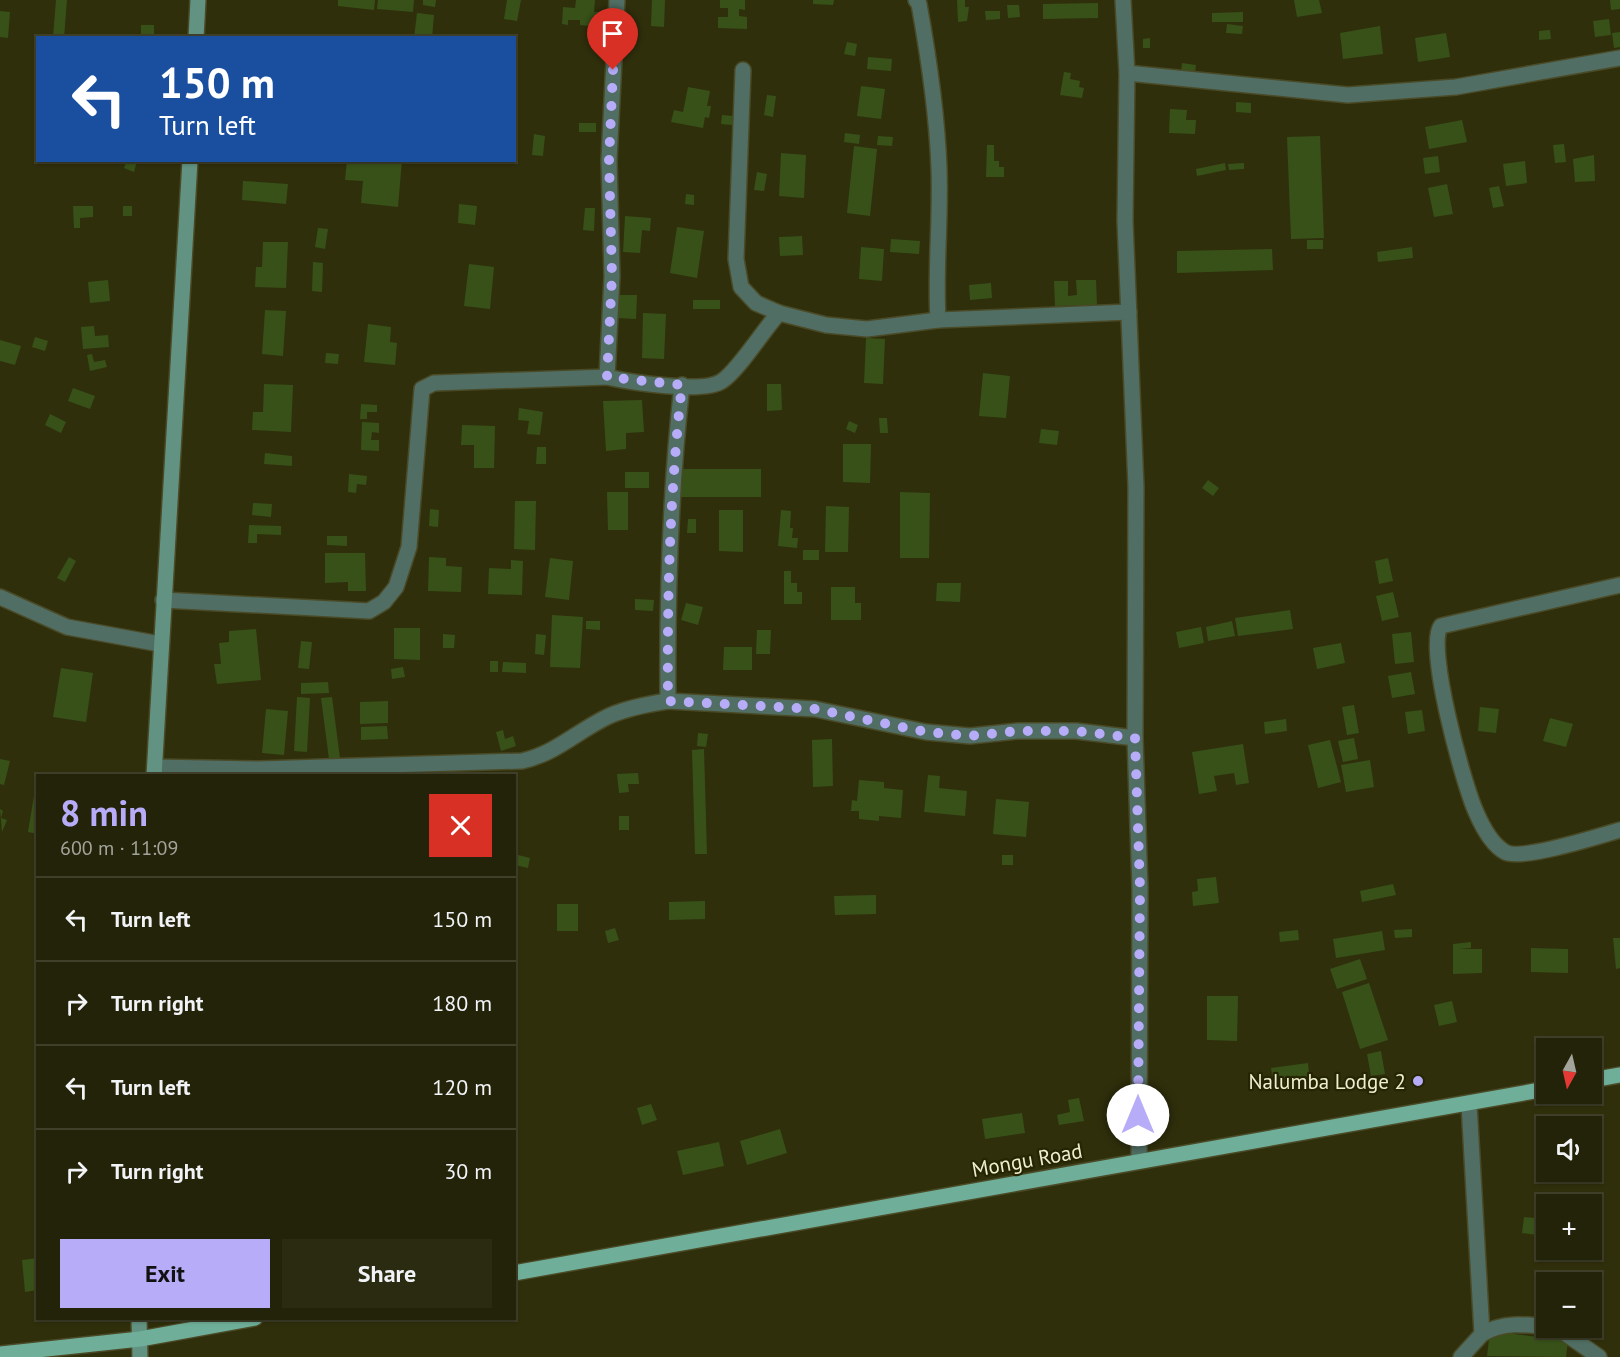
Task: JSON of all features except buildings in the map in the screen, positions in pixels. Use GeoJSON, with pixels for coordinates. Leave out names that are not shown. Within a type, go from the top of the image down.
{"type":"FeatureCollection","features":[{"type":"Feature","properties":{"kind":"main road"},"geometry":{"type":"LineString","coordinates":[[196,36],[198,0]]}},
{"type":"Feature","properties":{"kind":"main road"},"geometry":{"type":"LineString","coordinates":[[154,771],[160,644],[170,533],[190,162]]}},
{"type":"Feature","properties":{"kind":"main road"},"geometry":{"type":"LineString","coordinates":[[1602,1078],[1620,1075]]}},
{"type":"Feature","properties":{"kind":"main road","name":"Mongu Road"},"geometry":{"type":"LineString","coordinates":[[516,1272],[1536,1091]]}},
{"type":"Feature","properties":{"kind":"main road"},"geometry":{"type":"LineString","coordinates":[[139,1320],[140,1357]]}},
{"type":"Feature","properties":{"kind":"main road"},"geometry":{"type":"LineString","coordinates":[[0,1354],[140,1339],[244,1320]]}},
{"type":"Feature","properties":{"kind":"street"},"geometry":{"type":"LineString","coordinates":[[607,377],[612,276],[609,160],[617,0]]}},
{"type":"Feature","properties":{"kind":"street"},"geometry":{"type":"LineString","coordinates":[[916,0],[919,4],[933,79],[939,170],[935,277],[938,320]]}},
{"type":"Feature","properties":{"kind":"street"},"geometry":{"type":"LineString","coordinates":[[1123,0],[1127,73],[1125,221],[1136,486],[1135,738],[1140,888],[1139,1161]]}},
{"type":"Feature","properties":{"kind":"street"},"geometry":{"type":"LineString","coordinates":[[1127,73],[1348,95],[1456,87],[1620,58]]}},
{"type":"Feature","properties":{"kind":"street"},"geometry":{"type":"LineString","coordinates":[[743,70],[736,259],[741,286],[756,303],[779,313],[826,325],[867,329],[938,320],[1129,312]]}},
{"type":"Feature","properties":{"kind":"street"},"geometry":{"type":"LineString","coordinates":[[163,600],[369,611],[384,602],[396,587],[409,547],[422,389],[434,383],[607,377],[682,385],[716,385],[725,380],[779,313]]}},
{"type":"Feature","properties":{"kind":"street"},"geometry":{"type":"LineString","coordinates":[[668,701],[669,549],[673,467],[682,385]]}},
{"type":"Feature","properties":{"kind":"street"},"geometry":{"type":"LineString","coordinates":[[1620,585],[1441,626],[1437,631],[1436,646],[1444,698],[1464,777],[1476,811],[1494,843],[1506,853],[1524,855],[1620,830]]}},
{"type":"Feature","properties":{"kind":"street"},"geometry":{"type":"LineString","coordinates":[[0,597],[67,627],[160,644]]}},
{"type":"Feature","properties":{"kind":"street"},"geometry":{"type":"LineString","coordinates":[[154,771],[522,761],[554,751],[609,716],[647,704],[668,701],[815,709],[926,732],[970,736],[1018,731],[1076,731],[1135,738]]}},
{"type":"Feature","properties":{"kind":"street"},"geometry":{"type":"LineString","coordinates":[[1469,1104],[1482,1334]]}},
{"type":"Feature","properties":{"kind":"street"},"geometry":{"type":"LineString","coordinates":[[1461,1357],[1482,1334],[1494,1327],[1506,1325],[1536,1326]]}},
{"type":"Feature","properties":{"kind":"street"},"geometry":{"type":"LineString","coordinates":[[1572,1338],[1599,1357]]}},
{"type":"Feature","properties":{"kind":"place","name":"Nalumba Lodge 2"},"geometry":{"type":"Point","coordinates":[1418,1081]}},
{"type":"Feature","properties":{"kind":"route"},"geometry":{"type":"LineString","coordinates":[[613,70],[609,160],[612,276],[607,377],[682,385],[673,467],[669,549],[668,701],[738,703],[815,709],[926,732],[970,736],[1018,731],[1076,731],[1135,738],[1140,888],[1138,1115]]}}]}
